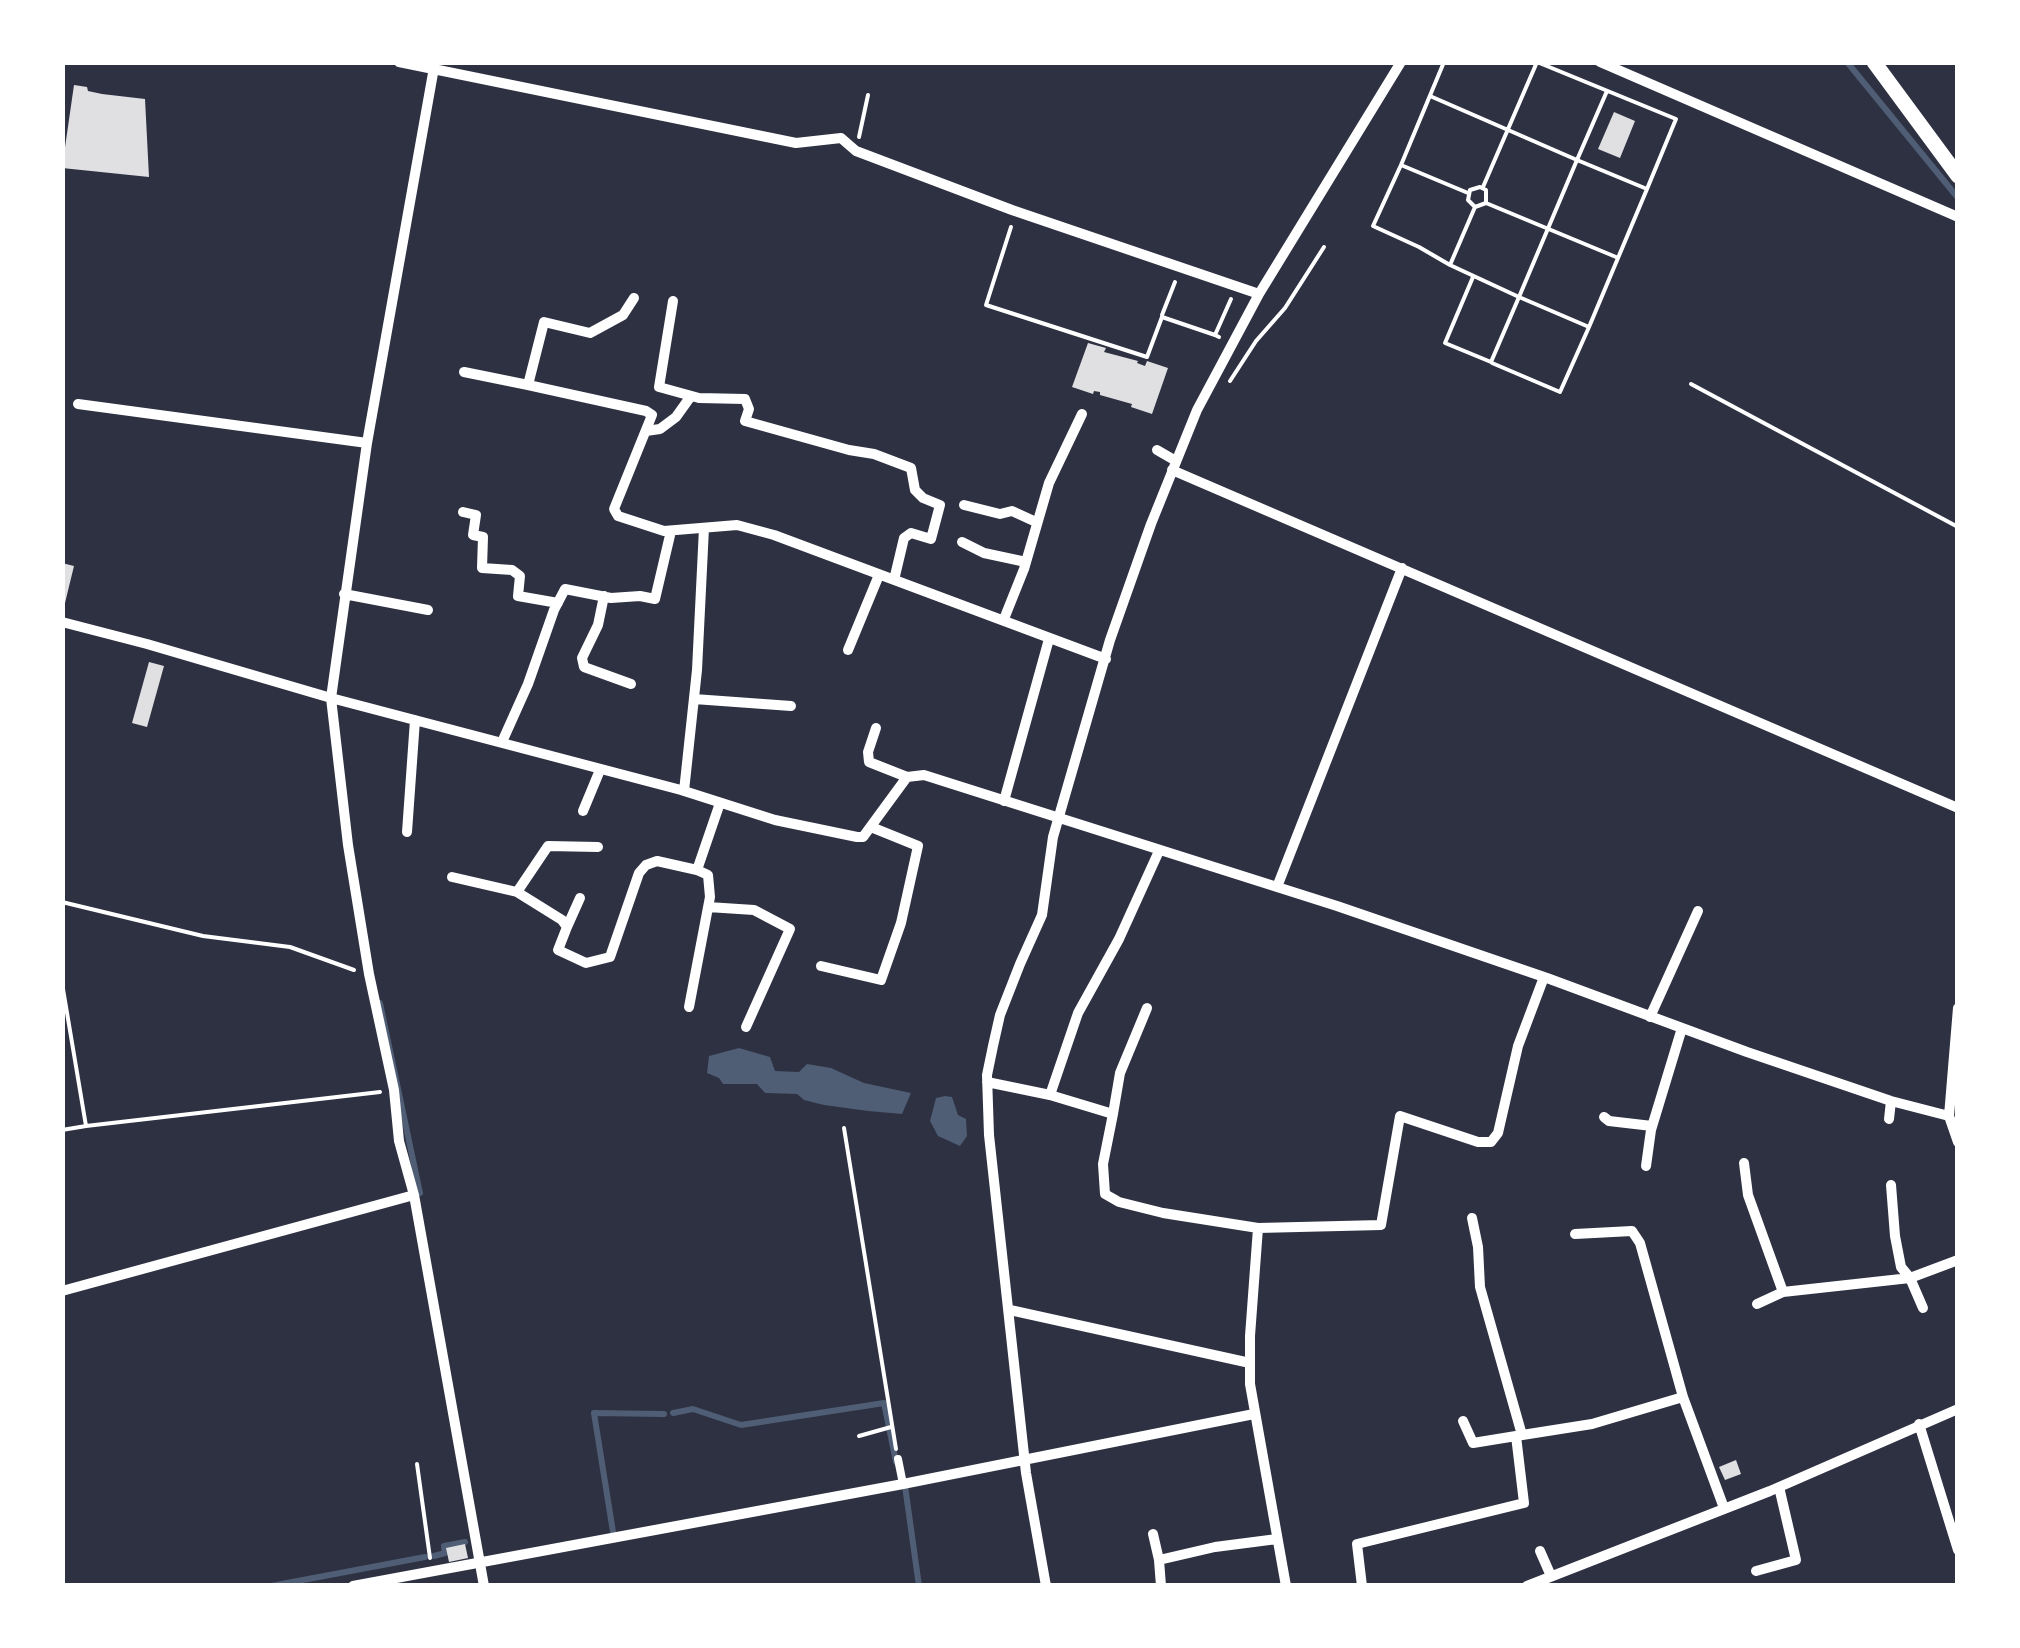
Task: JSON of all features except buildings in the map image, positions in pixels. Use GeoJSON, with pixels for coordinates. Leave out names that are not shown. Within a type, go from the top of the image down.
{"type":"FeatureCollection","features":[{"type":"Feature","properties":{"kind":"main road"},"geometry":{"type":"LineString","coordinates":[[1874,62],[1958,176]]}},
{"type":"Feature","properties":{"kind":"street"},"geometry":{"type":"LineString","coordinates":[[399,62],[434,66],[796,143],[841,138],[856,152],[1259,294]]}},
{"type":"Feature","properties":{"kind":"street"},"geometry":{"type":"LineString","coordinates":[[1046,1586],[1024,1458],[989,1134],[988,1082],[1000,1015],[1042,915],[1058,819],[1106,659],[1174,465],[1211,381],[1259,294],[1401,62]]}},
{"type":"Feature","properties":{"kind":"street"},"geometry":{"type":"LineString","coordinates":[[1600,62],[1958,217]]}},
{"type":"Feature","properties":{"kind":"street"},"geometry":{"type":"LineString","coordinates":[[434,66],[367,443],[331,698],[368,974],[414,1195],[484,1586]]}},
{"type":"Feature","properties":{"kind":"street"},"geometry":{"type":"LineString","coordinates":[[528,385],[544,322],[590,333],[623,315],[634,298]]}},
{"type":"Feature","properties":{"kind":"street"},"geometry":{"type":"LineString","coordinates":[[674,301],[659,387],[691,396],[745,398],[749,409],[745,421],[892,466],[911,468],[915,490],[940,505],[931,539],[911,533],[904,538],[894,580]]}},
{"type":"Feature","properties":{"kind":"street"},"geometry":{"type":"LineString","coordinates":[[464,372],[646,411],[652,416],[614,509],[618,516],[664,531],[737,525],[774,534],[1106,659]]}},
{"type":"Feature","properties":{"kind":"street"},"geometry":{"type":"LineString","coordinates":[[646,431],[660,429],[676,417],[691,396]]}},
{"type":"Feature","properties":{"kind":"street"},"geometry":{"type":"LineString","coordinates":[[78,404],[367,443]]}},
{"type":"Feature","properties":{"kind":"street"},"geometry":{"type":"LineString","coordinates":[[1004,619],[1049,483],[1082,414]]}},
{"type":"Feature","properties":{"kind":"street"},"geometry":{"type":"LineString","coordinates":[[1156,450],[1174,465],[1402,568],[1958,808]]}},
{"type":"Feature","properties":{"kind":"street"},"geometry":{"type":"LineString","coordinates":[[964,505],[1000,514],[1012,511],[1036,522]]}},
{"type":"Feature","properties":{"kind":"street"},"geometry":{"type":"LineString","coordinates":[[463,512],[476,515],[472,535],[483,537],[482,568],[512,570],[520,576],[518,596],[558,604]]}},
{"type":"Feature","properties":{"kind":"street"},"geometry":{"type":"LineString","coordinates":[[684,791],[704,528]]}},
{"type":"Feature","properties":{"kind":"street"},"geometry":{"type":"LineString","coordinates":[[502,742],[566,589],[604,596],[655,598],[670,530]]}},
{"type":"Feature","properties":{"kind":"street"},"geometry":{"type":"LineString","coordinates":[[962,542],[984,553],[1026,562]]}},
{"type":"Feature","properties":{"kind":"street"},"geometry":{"type":"LineString","coordinates":[[1277,887],[1402,568]]}},
{"type":"Feature","properties":{"kind":"street"},"geometry":{"type":"LineString","coordinates":[[848,650],[879,574]]}},
{"type":"Feature","properties":{"kind":"street"},"geometry":{"type":"LineString","coordinates":[[344,594],[428,610]]}},
{"type":"Feature","properties":{"kind":"street"},"geometry":{"type":"LineString","coordinates":[[604,596],[598,624],[582,658],[584,667],[631,684]]}},
{"type":"Feature","properties":{"kind":"street"},"geometry":{"type":"LineString","coordinates":[[62,622],[684,791],[775,820],[860,838],[906,776]]}},
{"type":"Feature","properties":{"kind":"street"},"geometry":{"type":"LineString","coordinates":[[1004,801],[1049,640]]}},
{"type":"Feature","properties":{"kind":"street"},"geometry":{"type":"LineString","coordinates":[[694,699],[792,706]]}},
{"type":"Feature","properties":{"kind":"street"},"geometry":{"type":"LineString","coordinates":[[407,832],[415,720]]}},
{"type":"Feature","properties":{"kind":"street"},"geometry":{"type":"LineString","coordinates":[[876,728],[869,762],[906,776],[924,774],[1277,887],[1891,1101],[1949,1116]]}},
{"type":"Feature","properties":{"kind":"street"},"geometry":{"type":"LineString","coordinates":[[583,811],[600,770]]}},
{"type":"Feature","properties":{"kind":"street"},"geometry":{"type":"LineString","coordinates":[[697,870],[720,803]]}},
{"type":"Feature","properties":{"kind":"street"},"geometry":{"type":"LineString","coordinates":[[821,966],[882,980],[901,923],[918,846],[870,827]]}},
{"type":"Feature","properties":{"kind":"street"},"geometry":{"type":"LineString","coordinates":[[517,892],[548,846],[598,848]]}},
{"type":"Feature","properties":{"kind":"street"},"geometry":{"type":"LineString","coordinates":[[1050,1095],[1078,1014],[1160,851]]}},
{"type":"Feature","properties":{"kind":"street"},"geometry":{"type":"LineString","coordinates":[[580,898],[558,950],[586,963],[610,956],[639,873],[646,865],[657,860],[708,874],[708,907],[688,1007]]}},
{"type":"Feature","properties":{"kind":"street"},"geometry":{"type":"LineString","coordinates":[[452,877],[517,892],[562,920],[567,928]]}},
{"type":"Feature","properties":{"kind":"street"},"geometry":{"type":"LineString","coordinates":[[708,907],[754,910],[790,929],[746,1027]]}},
{"type":"Feature","properties":{"kind":"street"},"geometry":{"type":"LineString","coordinates":[[1650,1017],[1698,911]]}},
{"type":"Feature","properties":{"kind":"street"},"geometry":{"type":"LineString","coordinates":[[1147,1008],[1120,1073],[1103,1164],[1105,1194],[1119,1202],[1164,1213],[1258,1228],[1382,1225],[1400,1116],[1478,1142],[1491,1142],[1498,1133],[1518,1046],[1544,977]]}},
{"type":"Feature","properties":{"kind":"street"},"geometry":{"type":"LineString","coordinates":[[1958,1008],[1949,1116],[1958,1142]]}},
{"type":"Feature","properties":{"kind":"street"},"geometry":{"type":"LineString","coordinates":[[1646,1166],[1652,1126],[1682,1028]]}},
{"type":"Feature","properties":{"kind":"street"},"geometry":{"type":"LineString","coordinates":[[988,1082],[1113,1114]]}},
{"type":"Feature","properties":{"kind":"street"},"geometry":{"type":"LineString","coordinates":[[1889,1119],[1891,1101]]}},
{"type":"Feature","properties":{"kind":"street"},"geometry":{"type":"LineString","coordinates":[[1604,1118],[1652,1126]]}},
{"type":"Feature","properties":{"kind":"street"},"geometry":{"type":"LineString","coordinates":[[1744,1162],[1748,1195],[1783,1292]]}},
{"type":"Feature","properties":{"kind":"street"},"geometry":{"type":"LineString","coordinates":[[1890,1185],[1902,1267],[1923,1308]]}},
{"type":"Feature","properties":{"kind":"street"},"geometry":{"type":"LineString","coordinates":[[62,1291],[414,1195]]}},
{"type":"Feature","properties":{"kind":"street"},"geometry":{"type":"LineString","coordinates":[[1362,1586],[1357,1544],[1524,1503],[1519,1435],[1480,1287],[1472,1218]]}},
{"type":"Feature","properties":{"kind":"street"},"geometry":{"type":"LineString","coordinates":[[1258,1228],[1250,1362],[1254,1414],[1286,1586]]}},
{"type":"Feature","properties":{"kind":"street"},"geometry":{"type":"LineString","coordinates":[[1575,1234],[1632,1231],[1640,1243],[1683,1397],[1724,1508]]}},
{"type":"Feature","properties":{"kind":"street"},"geometry":{"type":"LineString","coordinates":[[1757,1304],[1783,1292],[1910,1278],[1958,1260]]}},
{"type":"Feature","properties":{"kind":"street"},"geometry":{"type":"LineString","coordinates":[[1010,1310],[1250,1362]]}},
{"type":"Feature","properties":{"kind":"street"},"geometry":{"type":"LineString","coordinates":[[1463,1421],[1473,1443],[1592,1424],[1683,1397]]}},
{"type":"Feature","properties":{"kind":"street"},"geometry":{"type":"LineString","coordinates":[[1527,1586],[1779,1487],[1958,1409]]}},
{"type":"Feature","properties":{"kind":"street"},"geometry":{"type":"LineString","coordinates":[[353,1586],[1254,1414]]}},
{"type":"Feature","properties":{"kind":"street"},"geometry":{"type":"LineString","coordinates":[[1919,1424],[1958,1550]]}},
{"type":"Feature","properties":{"kind":"street"},"geometry":{"type":"LineString","coordinates":[[898,1459],[903,1484]]}},
{"type":"Feature","properties":{"kind":"street"},"geometry":{"type":"LineString","coordinates":[[1756,1570],[1796,1560],[1779,1487]]}},
{"type":"Feature","properties":{"kind":"street"},"geometry":{"type":"LineString","coordinates":[[1676,1510],[1683,1524]]}},
{"type":"Feature","properties":{"kind":"street"},"geometry":{"type":"LineString","coordinates":[[1153,1534],[1162,1586]]}},
{"type":"Feature","properties":{"kind":"street"},"geometry":{"type":"LineString","coordinates":[[1159,1560],[1214,1547],[1277,1539]]}},
{"type":"Feature","properties":{"kind":"street"},"geometry":{"type":"LineString","coordinates":[[1540,1551],[1551,1576]]}},
{"type":"Feature","properties":{"kind":"path"},"geometry":{"type":"LineString","coordinates":[[1444,62],[1372,226],[1419,246],[1473,277],[1588,327]]}},
{"type":"Feature","properties":{"kind":"path"},"geometry":{"type":"LineString","coordinates":[[1473,277],[1445,342],[1560,392],[1676,119],[1537,62],[1483,188]]}},
{"type":"Feature","properties":{"kind":"path"},"geometry":{"type":"LineString","coordinates":[[1491,362],[1607,91]]}},
{"type":"Feature","properties":{"kind":"path"},"geometry":{"type":"LineString","coordinates":[[856,152],[868,95]]}},
{"type":"Feature","properties":{"kind":"path"},"geometry":{"type":"LineString","coordinates":[[1430,96],[1647,189]]}},
{"type":"Feature","properties":{"kind":"path"},"geometry":{"type":"LineString","coordinates":[[1401,165],[1468,193]]}},
{"type":"Feature","properties":{"kind":"path"},"geometry":{"type":"LineString","coordinates":[[1468,193],[1473,188],[1483,188],[1488,193],[1486,203]]}},
{"type":"Feature","properties":{"kind":"path"},"geometry":{"type":"LineString","coordinates":[[1468,193],[1469,203],[1474,207]]}},
{"type":"Feature","properties":{"kind":"path"},"geometry":{"type":"LineString","coordinates":[[1450,265],[1474,207],[1486,203],[1618,258]]}},
{"type":"Feature","properties":{"kind":"path"},"geometry":{"type":"LineString","coordinates":[[1014,220],[986,306],[1147,357],[1179,278],[1168,272]]}},
{"type":"Feature","properties":{"kind":"path"},"geometry":{"type":"LineString","coordinates":[[1224,386],[1236,376],[1256,341],[1285,308],[1324,247]]}},
{"type":"Feature","properties":{"kind":"path"},"geometry":{"type":"LineString","coordinates":[[1215,335],[1233,300],[1218,295]]}},
{"type":"Feature","properties":{"kind":"path"},"geometry":{"type":"LineString","coordinates":[[1162,316],[1233,342]]}},
{"type":"Feature","properties":{"kind":"path"},"geometry":{"type":"LineString","coordinates":[[1691,384],[1958,527]]}},
{"type":"Feature","properties":{"kind":"path"},"geometry":{"type":"LineString","coordinates":[[62,902],[203,936],[290,947],[368,974]]}},
{"type":"Feature","properties":{"kind":"path"},"geometry":{"type":"LineString","coordinates":[[62,983],[86,1126]]}},
{"type":"Feature","properties":{"kind":"path"},"geometry":{"type":"LineString","coordinates":[[62,1130],[394,1090]]}},
{"type":"Feature","properties":{"kind":"path"},"geometry":{"type":"LineString","coordinates":[[844,1128],[898,1459]]}},
{"type":"Feature","properties":{"kind":"path"},"geometry":{"type":"LineString","coordinates":[[859,1436],[890,1427]]}},
{"type":"Feature","properties":{"kind":"path"},"geometry":{"type":"LineString","coordinates":[[416,1464],[432,1570]]}},
{"type":"Feature","properties":{"kind":"water"},"geometry":{"type":"Polygon","coordinates":[[[739,1048],[770,1057],[775,1071],[799,1072],[807,1064],[911,1093],[902,1114],[868,1111],[824,1105],[797,1094],[765,1093],[757,1084],[723,1084],[707,1073],[709,1056],[739,1048]]]}},
{"type":"Feature","properties":{"kind":"water"},"geometry":{"type":"Polygon","coordinates":[[[952,1097],[958,1115],[966,1119],[967,1136],[960,1146],[938,1136],[930,1121],[936,1098],[952,1097]]]}},
{"type":"Feature","properties":{"kind":"waterway"},"geometry":{"type":"LineString","coordinates":[[1847,62],[1958,198]]}},
{"type":"Feature","properties":{"kind":"waterway"},"geometry":{"type":"LineString","coordinates":[[380,1003],[420,1193]]}},
{"type":"Feature","properties":{"kind":"waterway"},"geometry":{"type":"LineString","coordinates":[[673,1413],[693,1409],[741,1425],[884,1403],[896,1462]]}},
{"type":"Feature","properties":{"kind":"waterway"},"geometry":{"type":"LineString","coordinates":[[613,1532],[594,1413],[664,1414]]}},
{"type":"Feature","properties":{"kind":"waterway"},"geometry":{"type":"LineString","coordinates":[[905,1486],[919,1586]]}},
{"type":"Feature","properties":{"kind":"waterway"},"geometry":{"type":"LineString","coordinates":[[434,1556],[445,1553],[444,1546],[465,1542]]}},
{"type":"Feature","properties":{"kind":"waterway"},"geometry":{"type":"LineString","coordinates":[[271,1586],[425,1557]]}}]}
